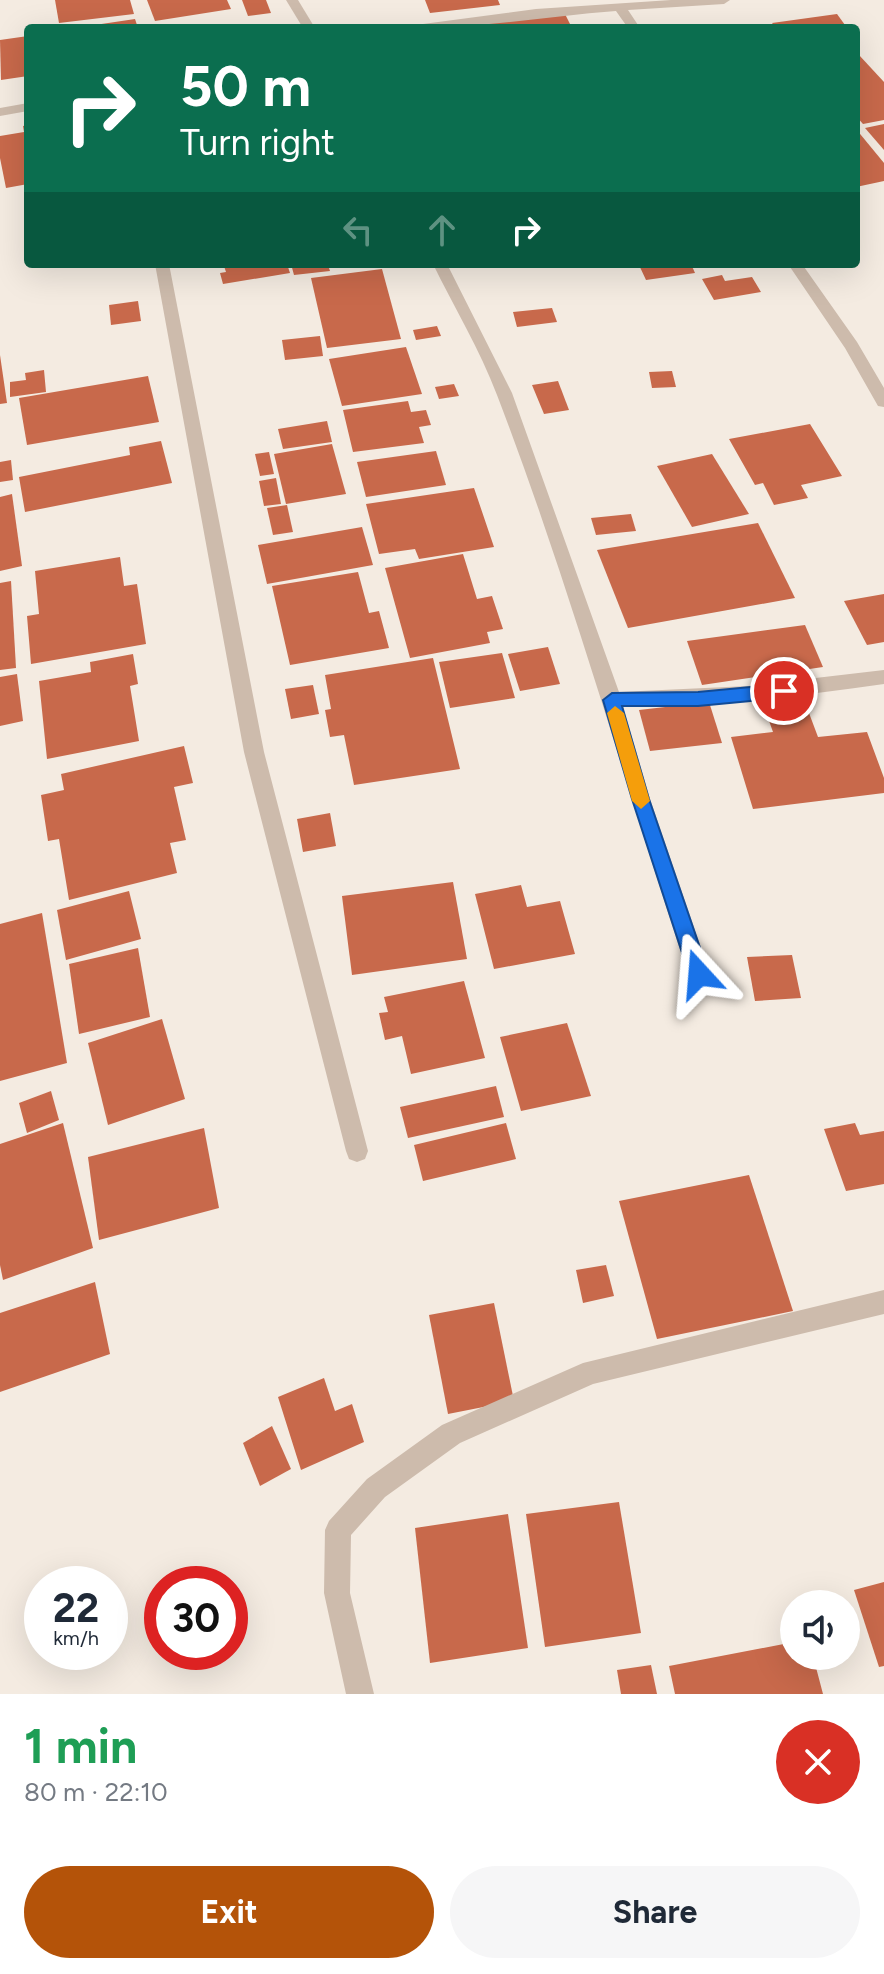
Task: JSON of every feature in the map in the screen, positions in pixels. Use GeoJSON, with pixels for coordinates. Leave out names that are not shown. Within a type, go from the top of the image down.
{"type":"FeatureCollection","features":[{"type":"Feature","properties":{"kind":"street"},"geometry":{"type":"LineString","coordinates":[[292,0],[307,24]]}},
{"type":"Feature","properties":{"kind":"street"},"geometry":{"type":"LineString","coordinates":[[453,24],[536,13],[724,0]]}},
{"type":"Feature","properties":{"kind":"street"},"geometry":{"type":"LineString","coordinates":[[619,6],[631,24]]}},
{"type":"Feature","properties":{"kind":"street"},"geometry":{"type":"LineString","coordinates":[[0,112],[24,108]]}},
{"type":"Feature","properties":{"kind":"street"},"geometry":{"type":"LineString","coordinates":[[163,268],[254,752],[357,1151]]}},
{"type":"Feature","properties":{"kind":"street"},"geometry":{"type":"LineString","coordinates":[[442,268],[504,393],[612,700],[640,799],[699,974]]}},
{"type":"Feature","properties":{"kind":"street"},"geometry":{"type":"LineString","coordinates":[[798,268],[852,346],[884,402]]}},
{"type":"Feature","properties":{"kind":"street"},"geometry":{"type":"LineString","coordinates":[[612,700],[698,699],[812,688],[884,677]]}},
{"type":"Feature","properties":{"kind":"street"},"geometry":{"type":"LineString","coordinates":[[360,1694],[337,1593],[338,1530],[376,1488],[451,1434],[592,1372],[884,1302]]}},
{"type":"Feature","properties":{"kind":"building"},"geometry":{"type":"Polygon","coordinates":[[[55,0],[130,0],[134,14],[59,23],[55,0]]]}},
{"type":"Feature","properties":{"kind":"building"},"geometry":{"type":"Polygon","coordinates":[[[147,0],[227,0],[231,9],[155,21],[147,0]]]}},
{"type":"Feature","properties":{"kind":"building"},"geometry":{"type":"Polygon","coordinates":[[[242,0],[266,0],[271,13],[248,16],[242,0]]]}},
{"type":"Feature","properties":{"kind":"building"},"geometry":{"type":"Polygon","coordinates":[[[425,0],[498,0],[500,5],[430,13],[425,0]]]}},
{"type":"Feature","properties":{"kind":"building"},"geometry":{"type":"Polygon","coordinates":[[[565,14],[570,24],[479,24],[565,14]]]}},
{"type":"Feature","properties":{"kind":"building"},"geometry":{"type":"Polygon","coordinates":[[[837,14],[844,24],[773,24],[837,14]]]}},
{"type":"Feature","properties":{"kind":"building"},"geometry":{"type":"Polygon","coordinates":[[[135,19],[137,24],[101,24],[135,19]]]}},
{"type":"Feature","properties":{"kind":"building"},"geometry":{"type":"Polygon","coordinates":[[[24,37],[24,77],[1,80],[0,40],[24,37]]]}},
{"type":"Feature","properties":{"kind":"building"},"geometry":{"type":"Polygon","coordinates":[[[860,56],[884,82],[884,120],[863,124],[860,121],[860,56]]]}},
{"type":"Feature","properties":{"kind":"building"},"geometry":{"type":"Polygon","coordinates":[[[884,124],[884,150],[865,128],[884,124]]]}},
{"type":"Feature","properties":{"kind":"building"},"geometry":{"type":"Polygon","coordinates":[[[24,132],[24,185],[6,188],[0,158],[0,136],[24,132]]]}},
{"type":"Feature","properties":{"kind":"building"},"geometry":{"type":"Polygon","coordinates":[[[860,134],[884,163],[884,181],[860,186],[860,134]]]}},
{"type":"Feature","properties":{"kind":"building"},"geometry":{"type":"Polygon","coordinates":[[[225,268],[288,268],[290,273],[223,284],[220,273],[226,272],[225,268]]]}},
{"type":"Feature","properties":{"kind":"building"},"geometry":{"type":"Polygon","coordinates":[[[292,268],[329,268],[330,271],[294,275],[292,268]]]}},
{"type":"Feature","properties":{"kind":"building"},"geometry":{"type":"Polygon","coordinates":[[[640,268],[693,268],[695,273],[646,280],[640,268]]]}},
{"type":"Feature","properties":{"kind":"building"},"geometry":{"type":"Polygon","coordinates":[[[382,269],[401,339],[327,348],[311,278],[382,269]]]}},
{"type":"Feature","properties":{"kind":"building"},"geometry":{"type":"Polygon","coordinates":[[[722,275],[725,281],[752,277],[761,292],[714,300],[702,279],[722,275]]]}},
{"type":"Feature","properties":{"kind":"building"},"geometry":{"type":"Polygon","coordinates":[[[138,301],[141,321],[111,325],[109,305],[138,301]]]}},
{"type":"Feature","properties":{"kind":"building"},"geometry":{"type":"Polygon","coordinates":[[[552,308],[557,322],[517,327],[513,312],[552,308]]]}},
{"type":"Feature","properties":{"kind":"building"},"geometry":{"type":"Polygon","coordinates":[[[437,326],[441,336],[416,340],[413,330],[437,326]]]}},
{"type":"Feature","properties":{"kind":"building"},"geometry":{"type":"Polygon","coordinates":[[[320,336],[323,356],[285,360],[282,340],[320,336]]]}},
{"type":"Feature","properties":{"kind":"building"},"geometry":{"type":"Polygon","coordinates":[[[406,347],[422,394],[342,406],[329,359],[406,347]]]}},
{"type":"Feature","properties":{"kind":"building"},"geometry":{"type":"Polygon","coordinates":[[[0,355],[7,403],[0,404],[0,355]]]}},
{"type":"Feature","properties":{"kind":"building"},"geometry":{"type":"Polygon","coordinates":[[[44,370],[46,392],[10,397],[10,382],[26,380],[25,373],[44,370]]]}},
{"type":"Feature","properties":{"kind":"building"},"geometry":{"type":"Polygon","coordinates":[[[672,371],[676,387],[652,388],[649,372],[672,371]]]}},
{"type":"Feature","properties":{"kind":"building"},"geometry":{"type":"Polygon","coordinates":[[[148,376],[159,422],[27,445],[19,398],[148,376]]]}},
{"type":"Feature","properties":{"kind":"building"},"geometry":{"type":"Polygon","coordinates":[[[558,381],[569,410],[544,414],[532,385],[558,381]]]}},
{"type":"Feature","properties":{"kind":"building"},"geometry":{"type":"Polygon","coordinates":[[[454,384],[459,396],[439,399],[435,387],[454,384]]]}},
{"type":"Feature","properties":{"kind":"building"},"geometry":{"type":"Polygon","coordinates":[[[408,401],[411,412],[426,410],[431,425],[419,427],[424,443],[353,452],[343,410],[408,401]]]}},
{"type":"Feature","properties":{"kind":"building"},"geometry":{"type":"Polygon","coordinates":[[[327,421],[332,442],[283,449],[278,429],[327,421]]]}},
{"type":"Feature","properties":{"kind":"building"},"geometry":{"type":"Polygon","coordinates":[[[810,424],[842,476],[801,485],[808,498],[774,505],[763,483],[755,485],[729,439],[810,424]]]}},
{"type":"Feature","properties":{"kind":"building"},"geometry":{"type":"Polygon","coordinates":[[[161,441],[172,483],[25,512],[19,477],[130,455],[129,447],[161,441]]]}},
{"type":"Feature","properties":{"kind":"building"},"geometry":{"type":"Polygon","coordinates":[[[332,444],[346,494],[286,504],[274,454],[332,444]]]}},
{"type":"Feature","properties":{"kind":"building"},"geometry":{"type":"Polygon","coordinates":[[[436,451],[446,485],[366,497],[357,462],[436,451]]]}},
{"type":"Feature","properties":{"kind":"building"},"geometry":{"type":"Polygon","coordinates":[[[269,452],[274,474],[260,476],[255,454],[269,452]]]}},
{"type":"Feature","properties":{"kind":"building"},"geometry":{"type":"Polygon","coordinates":[[[712,454],[749,514],[692,527],[657,466],[712,454]]]}},
{"type":"Feature","properties":{"kind":"building"},"geometry":{"type":"Polygon","coordinates":[[[11,460],[13,480],[0,482],[0,462],[11,460]]]}},
{"type":"Feature","properties":{"kind":"building"},"geometry":{"type":"Polygon","coordinates":[[[276,478],[281,504],[264,506],[259,481],[276,478]]]}},
{"type":"Feature","properties":{"kind":"building"},"geometry":{"type":"Polygon","coordinates":[[[474,488],[494,547],[419,559],[415,549],[379,554],[366,504],[474,488]]]}},
{"type":"Feature","properties":{"kind":"building"},"geometry":{"type":"Polygon","coordinates":[[[12,494],[22,566],[0,571],[0,497],[12,494]]]}},
{"type":"Feature","properties":{"kind":"building"},"geometry":{"type":"Polygon","coordinates":[[[287,505],[293,532],[273,535],[267,508],[287,505]]]}},
{"type":"Feature","properties":{"kind":"building"},"geometry":{"type":"Polygon","coordinates":[[[631,514],[636,531],[596,535],[591,518],[631,514]]]}},
{"type":"Feature","properties":{"kind":"building"},"geometry":{"type":"Polygon","coordinates":[[[758,523],[795,598],[628,628],[597,550],[758,523]]]}},
{"type":"Feature","properties":{"kind":"building"},"geometry":{"type":"Polygon","coordinates":[[[362,527],[373,565],[267,584],[258,545],[362,527]]]}},
{"type":"Feature","properties":{"kind":"building"},"geometry":{"type":"Polygon","coordinates":[[[463,554],[477,599],[492,596],[503,629],[487,632],[490,643],[410,658],[385,568],[463,554]]]}},
{"type":"Feature","properties":{"kind":"building"},"geometry":{"type":"Polygon","coordinates":[[[120,557],[124,586],[137,584],[146,644],[31,664],[27,616],[39,614],[35,571],[120,557]]]}},
{"type":"Feature","properties":{"kind":"building"},"geometry":{"type":"Polygon","coordinates":[[[358,572],[369,613],[379,611],[389,648],[290,665],[272,586],[358,572]]]}},
{"type":"Feature","properties":{"kind":"building"},"geometry":{"type":"Polygon","coordinates":[[[11,581],[16,668],[0,670],[0,583],[11,581]]]}},
{"type":"Feature","properties":{"kind":"building"},"geometry":{"type":"Polygon","coordinates":[[[884,594],[884,642],[867,645],[844,601],[884,594]]]}},
{"type":"Feature","properties":{"kind":"building"},"geometry":{"type":"Polygon","coordinates":[[[805,625],[823,667],[702,685],[687,641],[805,625]]]}},
{"type":"Feature","properties":{"kind":"building"},"geometry":{"type":"Polygon","coordinates":[[[548,647],[560,684],[520,691],[508,654],[548,647]]]}},
{"type":"Feature","properties":{"kind":"building"},"geometry":{"type":"Polygon","coordinates":[[[502,653],[515,698],[450,708],[439,662],[502,653]]]}},
{"type":"Feature","properties":{"kind":"building"},"geometry":{"type":"Polygon","coordinates":[[[133,654],[138,684],[130,686],[139,741],[47,759],[39,681],[91,672],[90,662],[133,654]]]}},
{"type":"Feature","properties":{"kind":"building"},"geometry":{"type":"Polygon","coordinates":[[[433,658],[460,769],[354,785],[344,735],[330,737],[325,710],[331,709],[325,675],[433,658]]]}},
{"type":"Feature","properties":{"kind":"building"},"geometry":{"type":"Polygon","coordinates":[[[17,674],[23,721],[0,726],[0,677],[17,674]]]}},
{"type":"Feature","properties":{"kind":"building"},"geometry":{"type":"Polygon","coordinates":[[[313,685],[319,714],[291,719],[285,689],[313,685]]]}},
{"type":"Feature","properties":{"kind":"building"},"geometry":{"type":"Polygon","coordinates":[[[709,702],[722,743],[650,751],[639,710],[709,702]]]}},
{"type":"Feature","properties":{"kind":"building"},"geometry":{"type":"Polygon","coordinates":[[[809,713],[818,737],[867,732],[884,778],[884,793],[753,809],[731,737],[773,732],[768,718],[809,713]]]}},
{"type":"Feature","properties":{"kind":"building"},"geometry":{"type":"Polygon","coordinates":[[[184,746],[193,783],[174,787],[186,840],[170,843],[177,873],[69,900],[59,839],[48,841],[41,795],[64,790],[61,774],[184,746]]]}},
{"type":"Feature","properties":{"kind":"building"},"geometry":{"type":"Polygon","coordinates":[[[330,813],[336,846],[303,852],[297,819],[330,813]]]}},
{"type":"Feature","properties":{"kind":"building"},"geometry":{"type":"Polygon","coordinates":[[[453,882],[467,959],[352,975],[342,896],[453,882]]]}},
{"type":"Feature","properties":{"kind":"building"},"geometry":{"type":"Polygon","coordinates":[[[521,885],[527,907],[560,901],[575,954],[494,969],[475,894],[521,885]]]}},
{"type":"Feature","properties":{"kind":"building"},"geometry":{"type":"Polygon","coordinates":[[[129,891],[141,939],[66,960],[57,910],[129,891]]]}},
{"type":"Feature","properties":{"kind":"building"},"geometry":{"type":"Polygon","coordinates":[[[42,913],[67,1063],[0,1081],[0,924],[42,913]]]}},
{"type":"Feature","properties":{"kind":"building"},"geometry":{"type":"Polygon","coordinates":[[[138,948],[150,1017],[79,1034],[69,964],[138,948]]]}},
{"type":"Feature","properties":{"kind":"building"},"geometry":{"type":"Polygon","coordinates":[[[792,955],[801,998],[755,1001],[747,957],[792,955]]]}},
{"type":"Feature","properties":{"kind":"building"},"geometry":{"type":"Polygon","coordinates":[[[464,981],[485,1058],[411,1074],[402,1036],[385,1040],[379,1013],[388,1012],[384,997],[464,981]]]}},
{"type":"Feature","properties":{"kind":"building"},"geometry":{"type":"Polygon","coordinates":[[[162,1019],[185,1099],[108,1125],[88,1043],[162,1019]]]}},
{"type":"Feature","properties":{"kind":"building"},"geometry":{"type":"Polygon","coordinates":[[[567,1023],[591,1096],[521,1111],[500,1037],[567,1023]]]}},
{"type":"Feature","properties":{"kind":"building"},"geometry":{"type":"Polygon","coordinates":[[[496,1086],[504,1117],[408,1138],[400,1107],[496,1086]]]}},
{"type":"Feature","properties":{"kind":"building"},"geometry":{"type":"Polygon","coordinates":[[[51,1091],[59,1120],[27,1133],[19,1103],[51,1091]]]}},
{"type":"Feature","properties":{"kind":"building"},"geometry":{"type":"Polygon","coordinates":[[[63,1123],[93,1248],[3,1280],[0,1265],[0,1144],[63,1123]]]}},
{"type":"Feature","properties":{"kind":"building"},"geometry":{"type":"Polygon","coordinates":[[[506,1123],[516,1159],[423,1181],[414,1145],[506,1123]]]}},
{"type":"Feature","properties":{"kind":"building"},"geometry":{"type":"Polygon","coordinates":[[[855,1123],[860,1135],[884,1131],[884,1184],[846,1191],[824,1129],[855,1123]]]}},
{"type":"Feature","properties":{"kind":"building"},"geometry":{"type":"Polygon","coordinates":[[[204,1128],[219,1208],[99,1240],[88,1157],[204,1128]]]}},
{"type":"Feature","properties":{"kind":"building"},"geometry":{"type":"Polygon","coordinates":[[[749,1175],[793,1311],[657,1339],[619,1201],[749,1175]]]}},
{"type":"Feature","properties":{"kind":"building"},"geometry":{"type":"Polygon","coordinates":[[[606,1265],[614,1296],[583,1303],[576,1270],[606,1265]]]}},
{"type":"Feature","properties":{"kind":"building"},"geometry":{"type":"Polygon","coordinates":[[[95,1282],[110,1354],[0,1392],[0,1313],[95,1282]]]}},
{"type":"Feature","properties":{"kind":"building"},"geometry":{"type":"Polygon","coordinates":[[[494,1303],[514,1401],[448,1414],[429,1315],[494,1303]]]}},
{"type":"Feature","properties":{"kind":"building"},"geometry":{"type":"Polygon","coordinates":[[[324,1378],[335,1411],[352,1404],[364,1442],[301,1470],[278,1397],[324,1378]]]}},
{"type":"Feature","properties":{"kind":"building"},"geometry":{"type":"Polygon","coordinates":[[[272,1426],[291,1469],[260,1486],[243,1443],[272,1426]]]}},
{"type":"Feature","properties":{"kind":"building"},"geometry":{"type":"Polygon","coordinates":[[[619,1502],[641,1633],[545,1647],[526,1514],[619,1502]]]}},
{"type":"Feature","properties":{"kind":"building"},"geometry":{"type":"Polygon","coordinates":[[[508,1514],[528,1648],[430,1663],[415,1528],[508,1514]]]}},
{"type":"Feature","properties":{"kind":"building"},"geometry":{"type":"Polygon","coordinates":[[[884,1582],[884,1666],[879,1667],[860,1608],[860,1590],[854,1590],[884,1582]]]}},
{"type":"Feature","properties":{"kind":"building"},"geometry":{"type":"Polygon","coordinates":[[[780,1645],[780,1670],[817,1670],[823,1694],[675,1694],[669,1666],[780,1645]]]}},
{"type":"Feature","properties":{"kind":"building"},"geometry":{"type":"Polygon","coordinates":[[[651,1665],[657,1694],[621,1694],[617,1670],[651,1665]]]}},
{"type":"Feature","properties":{"kind":"slow traffic"},"geometry":{"type":"LineString","coordinates":[[615,713],[641,801]]}},
{"type":"Feature","properties":{"kind":"route"},"geometry":{"type":"LineString","coordinates":[[699,974],[640,799],[612,700],[698,699],[784,691]]}}]}
